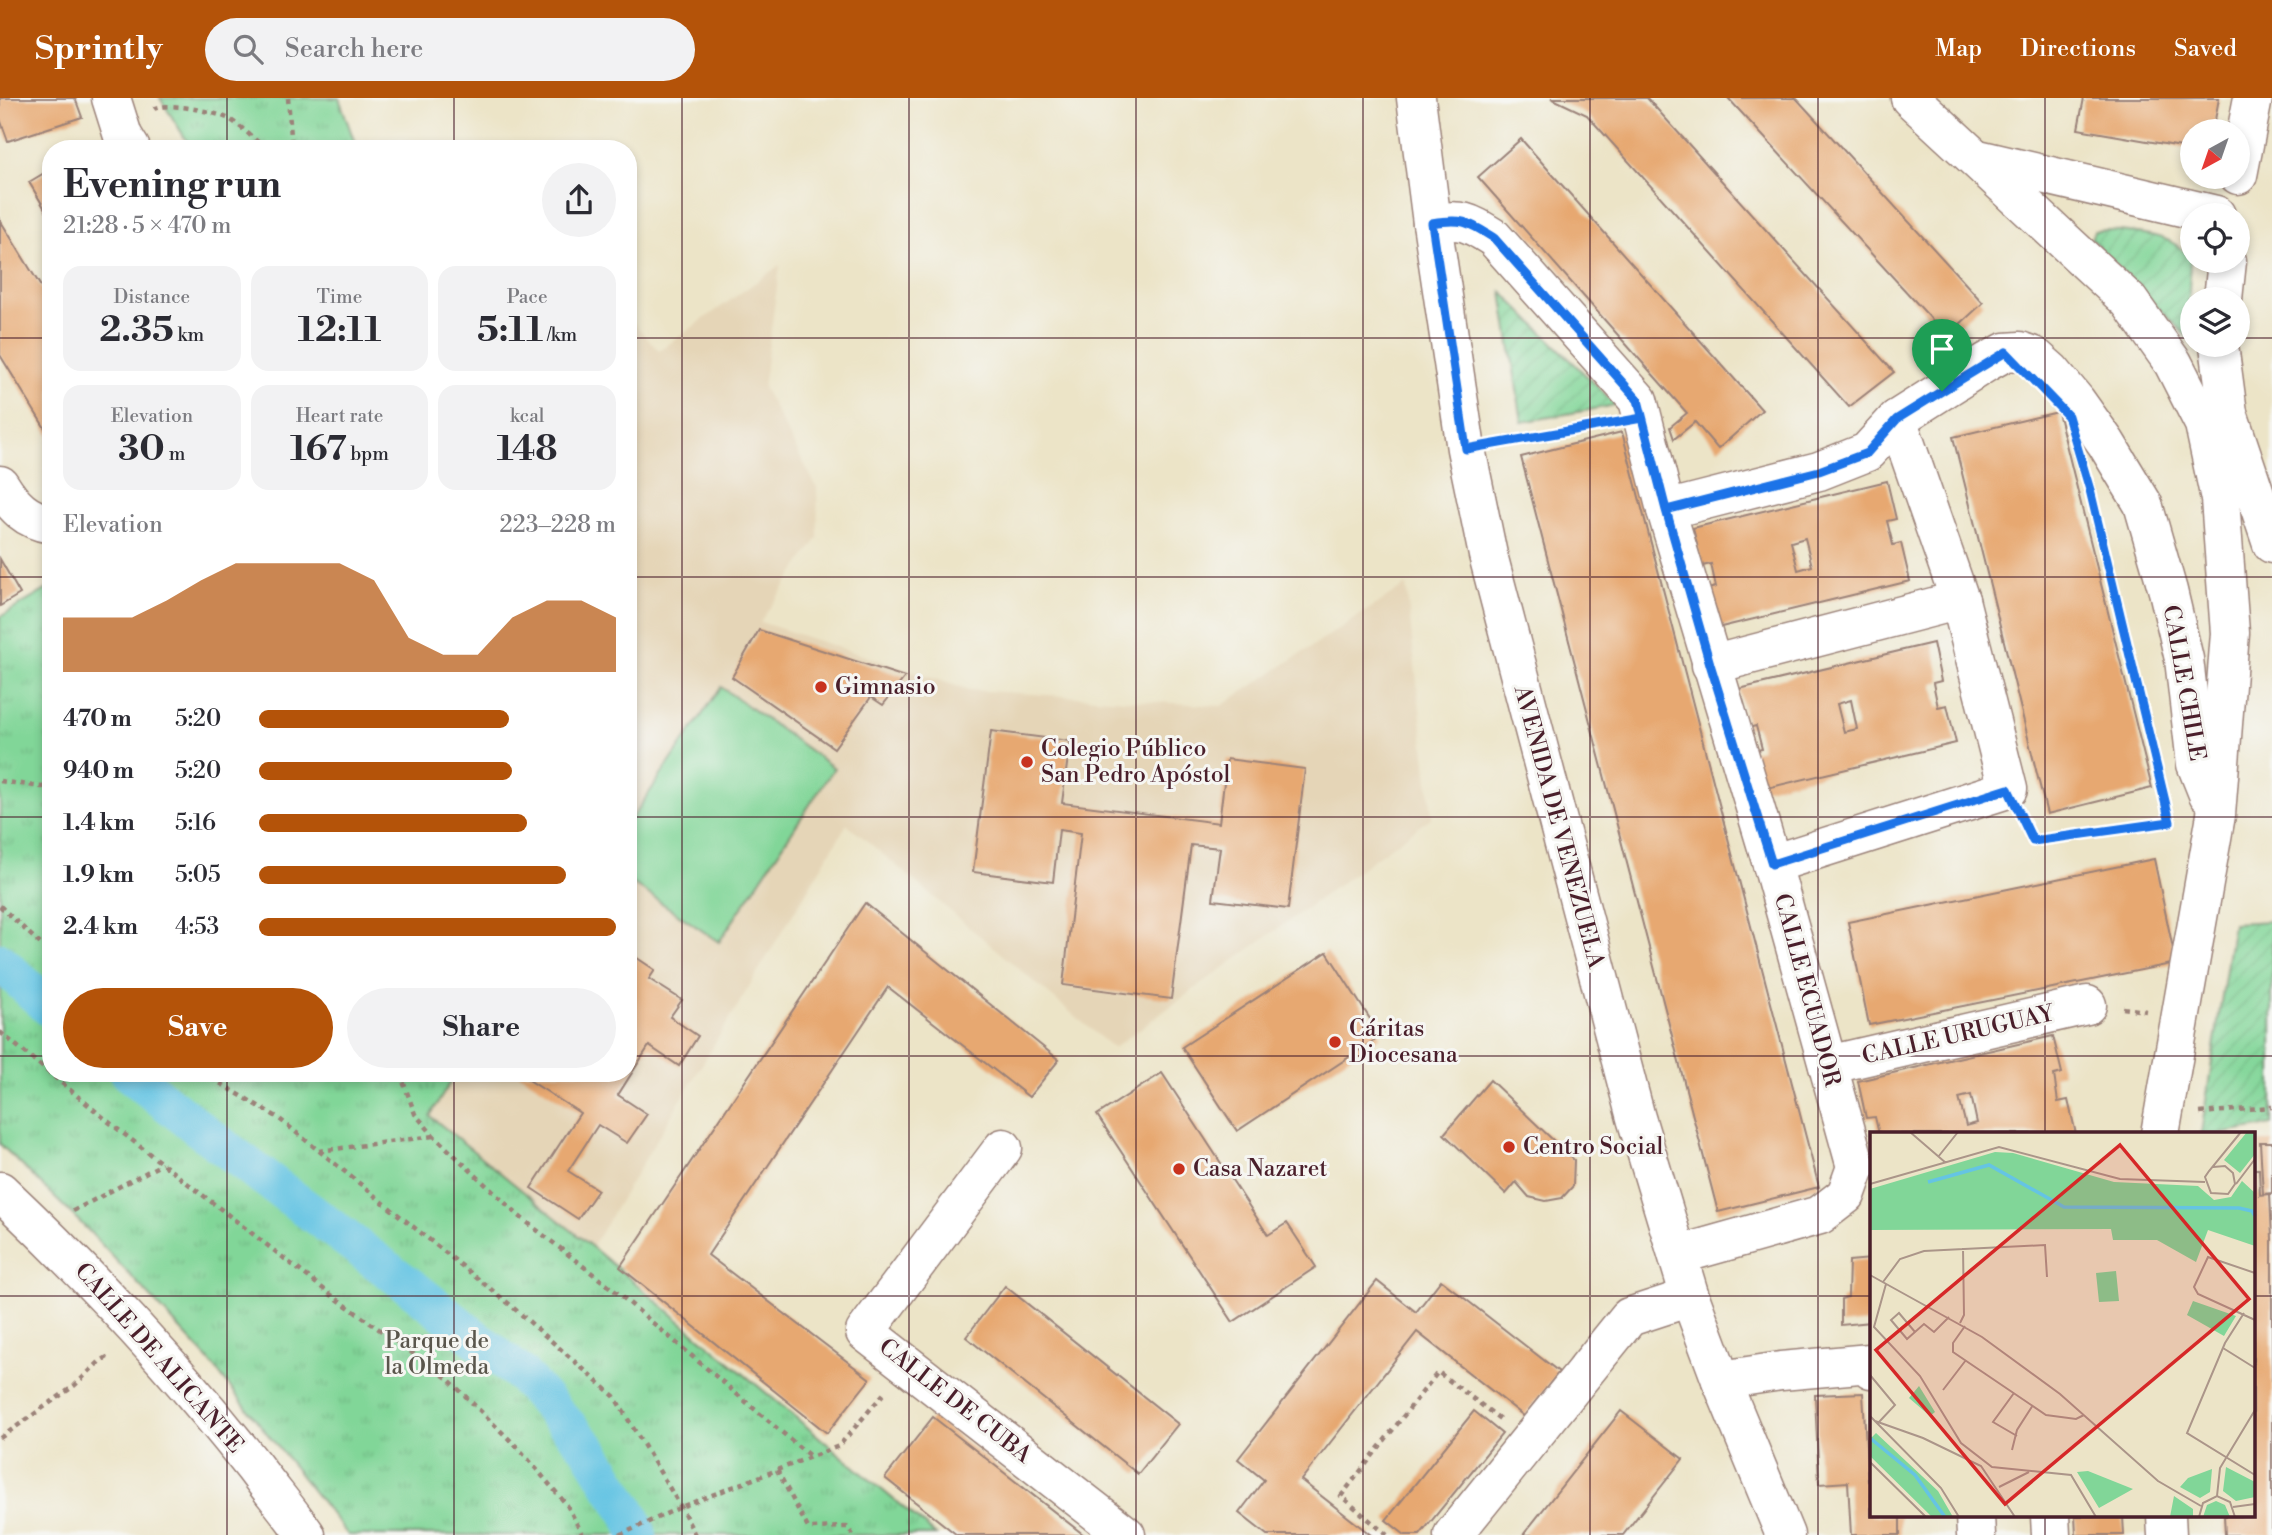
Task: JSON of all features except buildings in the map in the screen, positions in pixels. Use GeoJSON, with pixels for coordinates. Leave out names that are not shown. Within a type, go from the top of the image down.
{"type":"FeatureCollection","features":[{"type":"Feature","properties":{"kind":"street","name":"AVENIDA DE VENEZUELA"},"geometry":{"type":"LineString","coordinates":[[1416,98],[1466,449],[1498,595],[1636,1118],[1690,1297],[1721,1381],[1785,1535]]}},
{"type":"Feature","properties":{"kind":"street"},"geometry":{"type":"LineString","coordinates":[[1910,98],[2129,301],[2173,363],[2204,424],[2220,499],[2230,634],[2216,816],[2162,1125]]}},
{"type":"Feature","properties":{"kind":"street"},"geometry":{"type":"LineString","coordinates":[[2249,119],[2253,98]]}},
{"type":"Feature","properties":{"kind":"street"},"geometry":{"type":"LineString","coordinates":[[1976,159],[2180,207]]}},
{"type":"Feature","properties":{"kind":"street","name":"CALLE ECUADOR"},"geometry":{"type":"LineString","coordinates":[[1432,223],[1452,220],[1469,222],[1494,238],[1638,400],[1666,510],[1772,864],[1856,1167],[1846,1195],[1820,1215],[1678,1255]]}},
{"type":"Feature","properties":{"kind":"street","name":"CALLE CHILE"},"geometry":{"type":"LineString","coordinates":[[1897,419],[2006,352],[2020,351],[2034,356],[2051,371],[2076,401],[2106,443],[2143,504],[2184,659],[2196,764],[2216,816]]}},
{"type":"Feature","properties":{"kind":"street"},"geometry":{"type":"LineString","coordinates":[[2221,357],[2228,413],[2272,544]]}},
{"type":"Feature","properties":{"kind":"street"},"geometry":{"type":"LineString","coordinates":[[1666,510],[1819,471],[1867,453],[1897,419],[1960,600],[2008,789],[1772,864]]}},
{"type":"Feature","properties":{"kind":"street"},"geometry":{"type":"LineString","coordinates":[[0,485],[18,510],[42,521]]}},
{"type":"Feature","properties":{"kind":"street"},"geometry":{"type":"LineString","coordinates":[[1710,664],[1960,600]]}},
{"type":"Feature","properties":{"kind":"street","name":"CALLE URUGUAY"},"geometry":{"type":"LineString","coordinates":[[1828,1065],[2087,1005]]}},
{"type":"Feature","properties":{"kind":"street","name":"CALLE DE CUBA"},"geometry":{"type":"LineString","coordinates":[[1003,1148],[865,1332],[1126,1535]]}},
{"type":"Feature","properties":{"kind":"street","name":"CALLE DE ALICANTE"},"geometry":{"type":"LineString","coordinates":[[0,1191],[71,1258],[144,1335],[226,1432],[306,1535]]}},
{"type":"Feature","properties":{"kind":"street"},"geometry":{"type":"LineString","coordinates":[[1453,1535],[1629,1317],[1690,1297]]}},
{"type":"Feature","properties":{"kind":"street"},"geometry":{"type":"LineString","coordinates":[[1721,1381],[1782,1371],[1870,1363]]}},
{"type":"Feature","properties":{"kind":"path"},"geometry":{"type":"LineString","coordinates":[[288,98],[291,140]]}},
{"type":"Feature","properties":{"kind":"path"},"geometry":{"type":"LineString","coordinates":[[121,125],[160,105],[200,110],[229,118],[255,140]]}},
{"type":"Feature","properties":{"kind":"path"},"geometry":{"type":"LineString","coordinates":[[1466,449],[1642,418]]}},
{"type":"Feature","properties":{"kind":"path"},"geometry":{"type":"LineString","coordinates":[[2090,490],[2154,756]]}},
{"type":"Feature","properties":{"kind":"path"},"geometry":{"type":"LineString","coordinates":[[0,781],[42,787]]}},
{"type":"Feature","properties":{"kind":"path"},"geometry":{"type":"LineString","coordinates":[[2161,782],[2170,822]]}},
{"type":"Feature","properties":{"kind":"path"},"geometry":{"type":"LineString","coordinates":[[2008,789],[2033,841],[2216,816]]}},
{"type":"Feature","properties":{"kind":"path"},"geometry":{"type":"LineString","coordinates":[[0,906],[42,946]]}},
{"type":"Feature","properties":{"kind":"path"},"geometry":{"type":"LineString","coordinates":[[2087,1005],[2182,1014]]}},
{"type":"Feature","properties":{"kind":"path"},"geometry":{"type":"LineString","coordinates":[[0,1032],[42,1066]]}},
{"type":"Feature","properties":{"kind":"path"},"geometry":{"type":"LineString","coordinates":[[61,1082],[330,1294],[447,1378],[521,1451],[567,1505],[583,1535]]}},
{"type":"Feature","properties":{"kind":"path"},"geometry":{"type":"LineString","coordinates":[[219,1082],[277,1117],[508,1303],[614,1396],[695,1535]]}},
{"type":"Feature","properties":{"kind":"path"},"geometry":{"type":"LineString","coordinates":[[403,1082],[415,1114],[434,1136],[519,1216],[620,1295],[810,1457]]}},
{"type":"Feature","properties":{"kind":"path"},"geometry":{"type":"LineString","coordinates":[[2162,1125],[2272,1107]]}},
{"type":"Feature","properties":{"kind":"path"},"geometry":{"type":"LineString","coordinates":[[318,1151],[434,1136]]}},
{"type":"Feature","properties":{"kind":"path"},"geometry":{"type":"LineString","coordinates":[[40,1228],[162,1164]]}},
{"type":"Feature","properties":{"kind":"path"},"geometry":{"type":"LineString","coordinates":[[0,1438],[74,1386],[99,1362],[144,1335]]}},
{"type":"Feature","properties":{"kind":"path"},"geometry":{"type":"LineString","coordinates":[[620,1535],[671,1511],[839,1446],[909,1365]]}},
{"type":"Feature","properties":{"kind":"path"},"geometry":{"type":"LineString","coordinates":[[1387,1535],[1340,1496],[1438,1372],[1529,1441]]}},
{"type":"Feature","properties":{"kind":"path"},"geometry":{"type":"LineString","coordinates":[[777,1470],[807,1528],[848,1527],[853,1535]]}},
{"type":"Feature","properties":{"kind":"shaded area","name":"Colegio Público San Pedro Apóstol"},"geometry":{"type":"Polygon","coordinates":[[[780,265],[763,387],[817,488],[818,538],[760,622],[969,690],[1221,706],[1406,585],[1432,817],[1113,1048],[847,824],[592,1247],[430,1116],[451,1082],[637,1082],[637,327],[659,351],[780,265]]]}},
{"type":"Feature","properties":{"kind":"green space"},"geometry":{"type":"Polygon","coordinates":[[[160,98],[339,98],[354,140],[186,140],[160,98]]]}},
{"type":"Feature","properties":{"kind":"green space"},"geometry":{"type":"Polygon","coordinates":[[[2094,231],[2143,233],[2163,238],[2180,248],[2180,273],[2190,273],[2189,287],[2180,287],[2180,330],[2091,239],[2094,231]]]}},
{"type":"Feature","properties":{"kind":"green space"},"geometry":{"type":"Polygon","coordinates":[[[1502,292],[1616,405],[1522,422],[1502,292]]]}},
{"type":"Feature","properties":{"kind":"green space","name":"Parque de la Olmeda"},"geometry":{"type":"Polygon","coordinates":[[[42,592],[42,1082],[451,1082],[430,1116],[592,1247],[936,1535],[348,1535],[207,1358],[88,1230],[0,1144],[0,617],[42,592]]]}},
{"type":"Feature","properties":{"kind":"green space"},"geometry":{"type":"Polygon","coordinates":[[[721,687],[834,768],[719,942],[637,886],[637,811],[721,687]]]}},
{"type":"Feature","properties":{"kind":"green space"},"geometry":{"type":"Polygon","coordinates":[[[2272,921],[2272,1125],[2232,1132],[2201,1132],[2233,923],[2272,921]]]}},
{"type":"Feature","properties":{"kind":"waterway"},"geometry":{"type":"LineString","coordinates":[[0,962],[42,1001]]}},
{"type":"Feature","properties":{"kind":"waterway"},"geometry":{"type":"LineString","coordinates":[[140,1082],[415,1290],[522,1375],[589,1449],[632,1519],[638,1535]]}},
{"type":"Feature","properties":{"kind":"place","name":"Gimnasio"},"geometry":{"type":"Point","coordinates":[821,687]}},
{"type":"Feature","properties":{"kind":"place","name":"Colegio Público San Pedro Apóstol"},"geometry":{"type":"Point","coordinates":[1027,762]}},
{"type":"Feature","properties":{"kind":"place","name":"Cáritas Diocesana"},"geometry":{"type":"Point","coordinates":[1335,1042]}},
{"type":"Feature","properties":{"kind":"place","name":"Centro Social"},"geometry":{"type":"Point","coordinates":[1509,1147]}},
{"type":"Feature","properties":{"kind":"place","name":"Casa Nazaret"},"geometry":{"type":"Point","coordinates":[1179,1169]}},
{"type":"Feature","properties":{"kind":"route"},"geometry":{"type":"LineString","coordinates":[[1942,391],[1897,419],[1867,453],[1819,471],[1666,510],[1642,418],[1466,449],[1432,223],[1452,220],[1469,222],[1494,238],[1638,400],[1666,510],[1710,664],[1772,864],[2008,789],[2033,841],[2170,822],[2090,490],[2068,416],[2006,352],[1942,391]]}}]}
